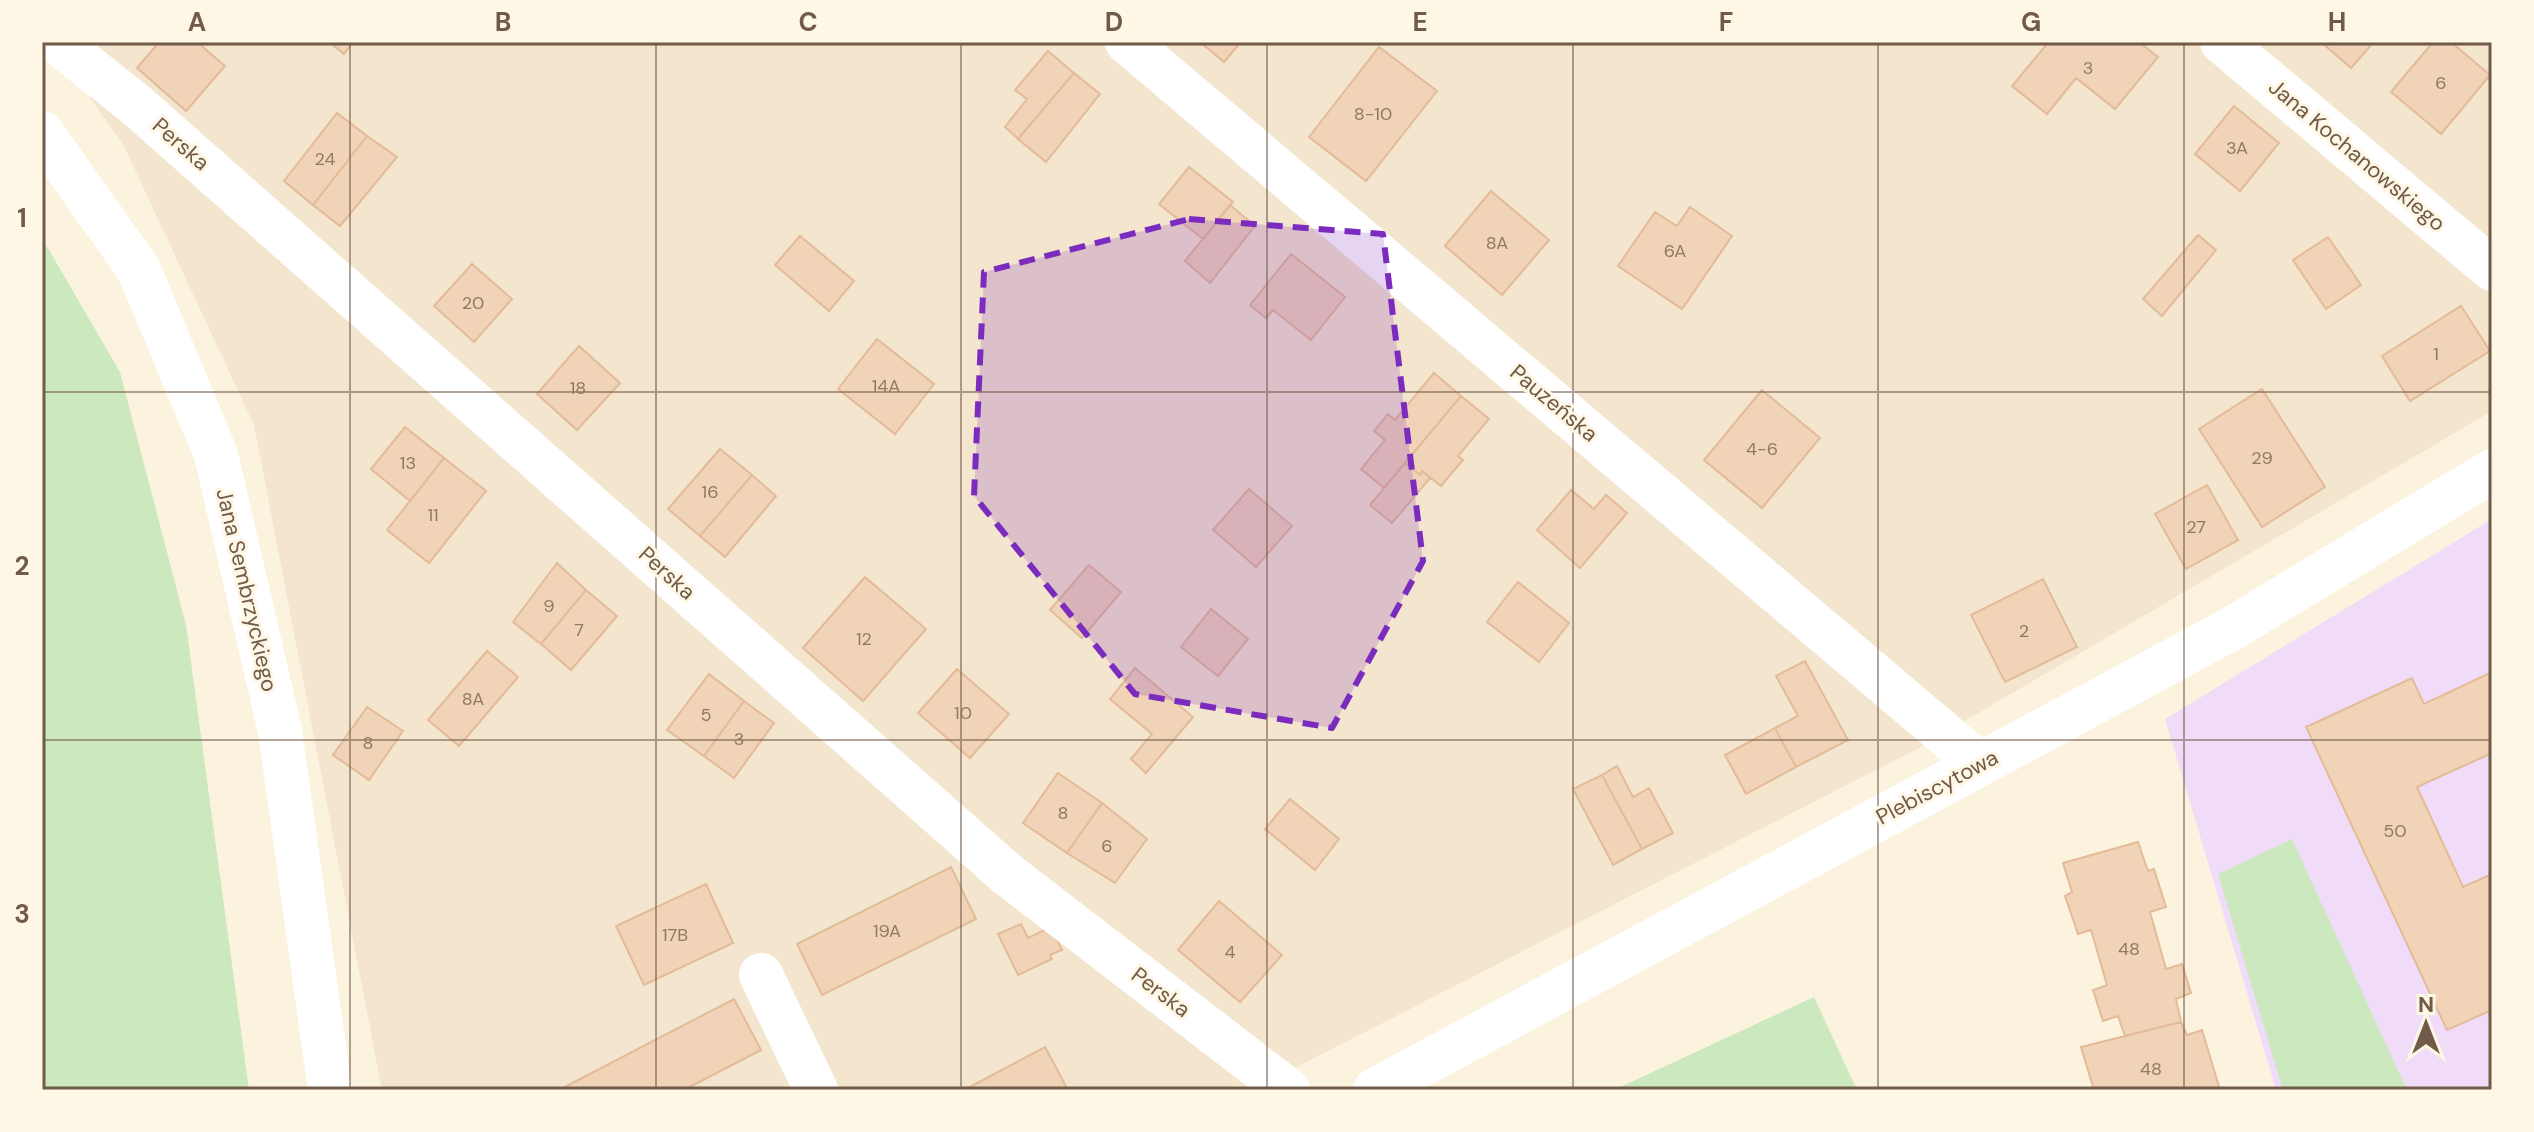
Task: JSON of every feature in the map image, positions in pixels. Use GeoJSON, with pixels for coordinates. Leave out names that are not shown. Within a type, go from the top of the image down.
{"type":"FeatureCollection","features":[{"type":"Feature","properties":{"kind":"street","name":"Perska"},"geometry":{"type":"LineString","coordinates":[[57,42],[147,114],[1007,874],[1288,1090]]}},
{"type":"Feature","properties":{"kind":"street","name":"Pauzeńska"},"geometry":{"type":"LineString","coordinates":[[1127,42],[1980,764]]}},
{"type":"Feature","properties":{"kind":"street","name":"Jana Kochanowskiego"},"geometry":{"type":"LineString","coordinates":[[2222,42],[2492,269]]}},
{"type":"Feature","properties":{"kind":"street","name":"Jana Sembrzyckiego"},"geometry":{"type":"LineString","coordinates":[[42,133],[139,270],[216,455],[280,731],[330,1090]]}},
{"type":"Feature","properties":{"kind":"street","name":"Plebiscytowa"},"geometry":{"type":"LineString","coordinates":[[1375,1090],[2231,629],[2492,471]]}},
{"type":"Feature","properties":{"kind":"street"},"geometry":{"type":"LineString","coordinates":[[761,975],[816,1090]]}},
{"type":"Feature","properties":{"kind":"highlighted area"},"geometry":{"type":"Polygon","coordinates":[[[1189,219],[1383,234],[1423,561],[1332,728],[1135,694],[974,496],[984,272],[1189,219]]]}},
{"type":"Feature","properties":{"kind":"shaded area"},"geometry":{"type":"Polygon","coordinates":[[[50,42],[2492,42],[2492,411],[1919,748],[1252,1090],[382,1090],[254,425],[123,144],[50,42]]]}},
{"type":"Feature","properties":{"kind":"shaded area"},"geometry":{"type":"Polygon","coordinates":[[[2492,519],[2492,1090],[2276,1090],[2165,719],[2492,519]]]}},
{"type":"Feature","properties":{"kind":"green space"},"geometry":{"type":"Polygon","coordinates":[[[42,238],[120,372],[186,625],[249,1090],[42,1090],[42,238]]]}},
{"type":"Feature","properties":{"kind":"green space"},"geometry":{"type":"Polygon","coordinates":[[[2292,839],[2407,1090],[2283,1090],[2218,874],[2292,839]]]}},
{"type":"Feature","properties":{"kind":"green space"},"geometry":{"type":"Polygon","coordinates":[[[1814,997],[1857,1090],[1614,1090],[1814,997]]]}},
{"type":"Feature","properties":{"kind":"building"},"geometry":{"type":"Polygon","coordinates":[[[159,42],[197,42],[225,66],[186,111],[137,68],[159,42]]]}},
{"type":"Feature","properties":{"kind":"building"},"geometry":{"type":"Polygon","coordinates":[[[329,42],[353,42],[344,54],[329,42]]]}},
{"type":"Feature","properties":{"kind":"building"},"geometry":{"type":"Polygon","coordinates":[[[1200,42],[1241,42],[1224,62],[1200,42]]]}},
{"type":"Feature","properties":{"kind":"building"},"geometry":{"type":"Polygon","coordinates":[[[2045,42],[2139,42],[2158,57],[2115,109],[2076,78],[2047,114],[2012,86],[2047,44],[2045,42]]]}},
{"type":"Feature","properties":{"kind":"building"},"geometry":{"type":"Polygon","coordinates":[[[2321,42],[2374,42],[2351,68],[2321,42]]]}},
{"type":"Feature","properties":{"kind":"building"},"geometry":{"type":"Polygon","coordinates":[[[2433,42],[2451,42],[2490,75],[2441,134],[2391,92],[2433,42]]]}},
{"type":"Feature","properties":{"kind":"building"},"geometry":{"type":"Polygon","coordinates":[[[1379,47],[1437,91],[1366,181],[1309,137],[1379,47]]]}},
{"type":"Feature","properties":{"kind":"building"},"geometry":{"type":"Polygon","coordinates":[[[1048,51],[1074,73],[1018,139],[1005,127],[1027,99],[1015,90],[1048,51]]]}},
{"type":"Feature","properties":{"kind":"building"},"geometry":{"type":"Polygon","coordinates":[[[1074,73],[1100,94],[1046,162],[1018,139],[1074,73]]]}},
{"type":"Feature","properties":{"kind":"building"},"geometry":{"type":"Polygon","coordinates":[[[2234,106],[2279,143],[2240,191],[2195,154],[2234,106]]]}},
{"type":"Feature","properties":{"kind":"building"},"geometry":{"type":"Polygon","coordinates":[[[337,113],[367,136],[313,205],[284,181],[337,113]]]}},
{"type":"Feature","properties":{"kind":"building"},"geometry":{"type":"Polygon","coordinates":[[[367,136],[397,157],[340,226],[313,205],[367,136]]]}},
{"type":"Feature","properties":{"kind":"building"},"geometry":{"type":"Polygon","coordinates":[[[1189,167],[1233,202],[1203,239],[1159,204],[1189,167]]]}},
{"type":"Feature","properties":{"kind":"building"},"geometry":{"type":"Polygon","coordinates":[[[1491,191],[1549,240],[1502,295],[1445,246],[1491,191]]]}},
{"type":"Feature","properties":{"kind":"building"},"geometry":{"type":"Polygon","coordinates":[[[1230,205],[1255,226],[1210,283],[1185,261],[1230,205]]]}},
{"type":"Feature","properties":{"kind":"building"},"geometry":{"type":"Polygon","coordinates":[[[1690,207],[1732,236],[1682,309],[1618,266],[1655,212],[1677,226],[1690,207]]]}},
{"type":"Feature","properties":{"kind":"building"},"geometry":{"type":"Polygon","coordinates":[[[2198,235],[2216,250],[2162,316],[2143,299],[2198,235]]]}},
{"type":"Feature","properties":{"kind":"building"},"geometry":{"type":"Polygon","coordinates":[[[800,236],[854,281],[829,311],[775,265],[800,236]]]}},
{"type":"Feature","properties":{"kind":"building"},"geometry":{"type":"Polygon","coordinates":[[[2328,237],[2361,285],[2326,309],[2293,260],[2328,237]]]}},
{"type":"Feature","properties":{"kind":"building"},"geometry":{"type":"Polygon","coordinates":[[[1291,254],[1345,297],[1311,340],[1273,310],[1266,318],[1250,305],[1291,254]]]}},
{"type":"Feature","properties":{"kind":"building"},"geometry":{"type":"Polygon","coordinates":[[[472,264],[512,299],[474,342],[434,306],[472,264]]]}},
{"type":"Feature","properties":{"kind":"building"},"geometry":{"type":"Polygon","coordinates":[[[2461,306],[2490,351],[2410,401],[2382,356],[2461,306]]]}},
{"type":"Feature","properties":{"kind":"building"},"geometry":{"type":"Polygon","coordinates":[[[877,339],[934,384],[895,434],[838,389],[877,339]]]}},
{"type":"Feature","properties":{"kind":"building"},"geometry":{"type":"Polygon","coordinates":[[[579,346],[620,383],[577,430],[537,394],[579,346]]]}},
{"type":"Feature","properties":{"kind":"building"},"geometry":{"type":"Polygon","coordinates":[[[1434,373],[1461,396],[1384,488],[1361,469],[1385,440],[1374,431],[1388,414],[1395,420],[1434,373]]]}},
{"type":"Feature","properties":{"kind":"building"},"geometry":{"type":"Polygon","coordinates":[[[2262,389],[2325,487],[2262,527],[2199,429],[2262,389]]]}},
{"type":"Feature","properties":{"kind":"building"},"geometry":{"type":"Polygon","coordinates":[[[1762,390],[1820,438],[1762,508],[1704,460],[1762,390]]]}},
{"type":"Feature","properties":{"kind":"building"},"geometry":{"type":"Polygon","coordinates":[[[1461,396],[1489,419],[1458,456],[1463,460],[1441,486],[1422,471],[1420,475],[1405,463],[1461,396]]]}},
{"type":"Feature","properties":{"kind":"building"},"geometry":{"type":"Polygon","coordinates":[[[405,427],[444,458],[410,501],[371,469],[405,427]]]}},
{"type":"Feature","properties":{"kind":"building"},"geometry":{"type":"Polygon","coordinates":[[[720,449],[752,475],[700,536],[668,509],[720,449]]]}},
{"type":"Feature","properties":{"kind":"building"},"geometry":{"type":"Polygon","coordinates":[[[444,458],[486,491],[429,563],[387,530],[444,458]]]}},
{"type":"Feature","properties":{"kind":"building"},"geometry":{"type":"Polygon","coordinates":[[[1405,463],[1420,475],[1422,471],[1430,478],[1392,523],[1370,505],[1405,463]]]}},
{"type":"Feature","properties":{"kind":"building"},"geometry":{"type":"Polygon","coordinates":[[[752,475],[776,496],[725,557],[700,536],[752,475]]]}},
{"type":"Feature","properties":{"kind":"building"},"geometry":{"type":"Polygon","coordinates":[[[2207,485],[2238,540],[2186,569],[2155,514],[2207,485]]]}},
{"type":"Feature","properties":{"kind":"building"},"geometry":{"type":"Polygon","coordinates":[[[1249,489],[1292,526],[1256,567],[1213,530],[1249,489]]]}},
{"type":"Feature","properties":{"kind":"building"},"geometry":{"type":"Polygon","coordinates":[[[1571,490],[1594,509],[1606,495],[1627,513],[1580,568],[1537,530],[1571,490]]]}},
{"type":"Feature","properties":{"kind":"building"},"geometry":{"type":"Polygon","coordinates":[[[557,563],[586,590],[541,644],[513,622],[557,563]]]}},
{"type":"Feature","properties":{"kind":"building"},"geometry":{"type":"Polygon","coordinates":[[[1089,565],[1121,592],[1082,638],[1050,610],[1089,565]]]}},
{"type":"Feature","properties":{"kind":"building"},"geometry":{"type":"Polygon","coordinates":[[[865,577],[926,629],[863,701],[803,648],[865,577]]]}},
{"type":"Feature","properties":{"kind":"building"},"geometry":{"type":"Polygon","coordinates":[[[2043,579],[2077,647],[2005,682],[1971,615],[2043,579]]]}},
{"type":"Feature","properties":{"kind":"building"},"geometry":{"type":"Polygon","coordinates":[[[1518,582],[1569,623],[1539,662],[1487,622],[1518,582]]]}},
{"type":"Feature","properties":{"kind":"building"},"geometry":{"type":"Polygon","coordinates":[[[586,590],[617,616],[571,670],[541,644],[586,590]]]}},
{"type":"Feature","properties":{"kind":"building"},"geometry":{"type":"Polygon","coordinates":[[[1211,609],[1248,639],[1218,676],[1181,647],[1211,609]]]}},
{"type":"Feature","properties":{"kind":"building"},"geometry":{"type":"Polygon","coordinates":[[[487,651],[518,677],[459,746],[428,720],[487,651]]]}},
{"type":"Feature","properties":{"kind":"building"},"geometry":{"type":"Polygon","coordinates":[[[1805,661],[1848,740],[1796,767],[1775,728],[1798,716],[1776,676],[1805,661]]]}},
{"type":"Feature","properties":{"kind":"building"},"geometry":{"type":"Polygon","coordinates":[[[1135,668],[1193,717],[1146,773],[1131,759],[1152,734],[1110,699],[1135,668]]]}},
{"type":"Feature","properties":{"kind":"building"},"geometry":{"type":"Polygon","coordinates":[[[957,669],[1009,714],[970,758],[918,713],[957,669]]]}},
{"type":"Feature","properties":{"kind":"building"},"geometry":{"type":"Polygon","coordinates":[[[2492,672],[2492,753],[2417,787],[2463,887],[2492,874],[2492,1010],[2447,1030],[2306,727],[2412,678],[2424,704],[2492,672]]]}},
{"type":"Feature","properties":{"kind":"building"},"geometry":{"type":"Polygon","coordinates":[[[709,674],[744,701],[704,756],[667,730],[709,674]]]}},
{"type":"Feature","properties":{"kind":"building"},"geometry":{"type":"Polygon","coordinates":[[[744,701],[774,723],[734,778],[704,756],[744,701]]]}},
{"type":"Feature","properties":{"kind":"building"},"geometry":{"type":"Polygon","coordinates":[[[367,707],[403,731],[369,780],[333,755],[367,707]]]}},
{"type":"Feature","properties":{"kind":"building"},"geometry":{"type":"Polygon","coordinates":[[[1775,728],[1796,767],[1746,794],[1725,755],[1775,728]]]}},
{"type":"Feature","properties":{"kind":"building"},"geometry":{"type":"Polygon","coordinates":[[[1617,766],[1633,797],[1649,788],[1673,833],[1642,849],[1602,775],[1617,766]]]}},
{"type":"Feature","properties":{"kind":"building"},"geometry":{"type":"Polygon","coordinates":[[[1058,773],[1102,803],[1067,853],[1023,823],[1058,773]]]}},
{"type":"Feature","properties":{"kind":"building"},"geometry":{"type":"Polygon","coordinates":[[[1602,775],[1642,849],[1613,865],[1573,789],[1602,775]]]}},
{"type":"Feature","properties":{"kind":"building"},"geometry":{"type":"Polygon","coordinates":[[[1290,799],[1339,839],[1315,870],[1265,829],[1290,799]]]}},
{"type":"Feature","properties":{"kind":"building"},"geometry":{"type":"Polygon","coordinates":[[[1102,803],[1147,839],[1115,883],[1067,853],[1102,803]]]}},
{"type":"Feature","properties":{"kind":"building"},"geometry":{"type":"Polygon","coordinates":[[[2138,842],[2148,871],[2154,869],[2166,907],[2150,912],[2166,969],[2182,964],[2191,993],[2176,999],[2181,1022],[2125,1036],[2118,1016],[2103,1021],[2093,990],[2107,985],[2091,930],[2078,934],[2065,896],[2072,892],[2063,863],[2138,842]]]}},
{"type":"Feature","properties":{"kind":"building"},"geometry":{"type":"Polygon","coordinates":[[[951,867],[976,919],[822,995],[797,944],[951,867]]]}},
{"type":"Feature","properties":{"kind":"building"},"geometry":{"type":"Polygon","coordinates":[[[706,884],[733,943],[644,985],[616,926],[706,884]]]}},
{"type":"Feature","properties":{"kind":"building"},"geometry":{"type":"Polygon","coordinates":[[[1219,901],[1282,955],[1240,1002],[1178,950],[1219,901]]]}},
{"type":"Feature","properties":{"kind":"building"},"geometry":{"type":"Polygon","coordinates":[[[1021,924],[1028,938],[1051,927],[1062,950],[1050,955],[1052,959],[1018,975],[998,934],[1021,924]]]}},
{"type":"Feature","properties":{"kind":"building"},"geometry":{"type":"Polygon","coordinates":[[[734,999],[761,1050],[684,1090],[559,1090],[734,999]]]}},
{"type":"Feature","properties":{"kind":"building"},"geometry":{"type":"Polygon","coordinates":[[[2181,1022],[2187,1035],[2202,1030],[2220,1090],[2094,1090],[2081,1047],[2181,1022]]]}},
{"type":"Feature","properties":{"kind":"building"},"geometry":{"type":"Polygon","coordinates":[[[1045,1047],[1068,1090],[964,1090],[1045,1047]]]}}]}
